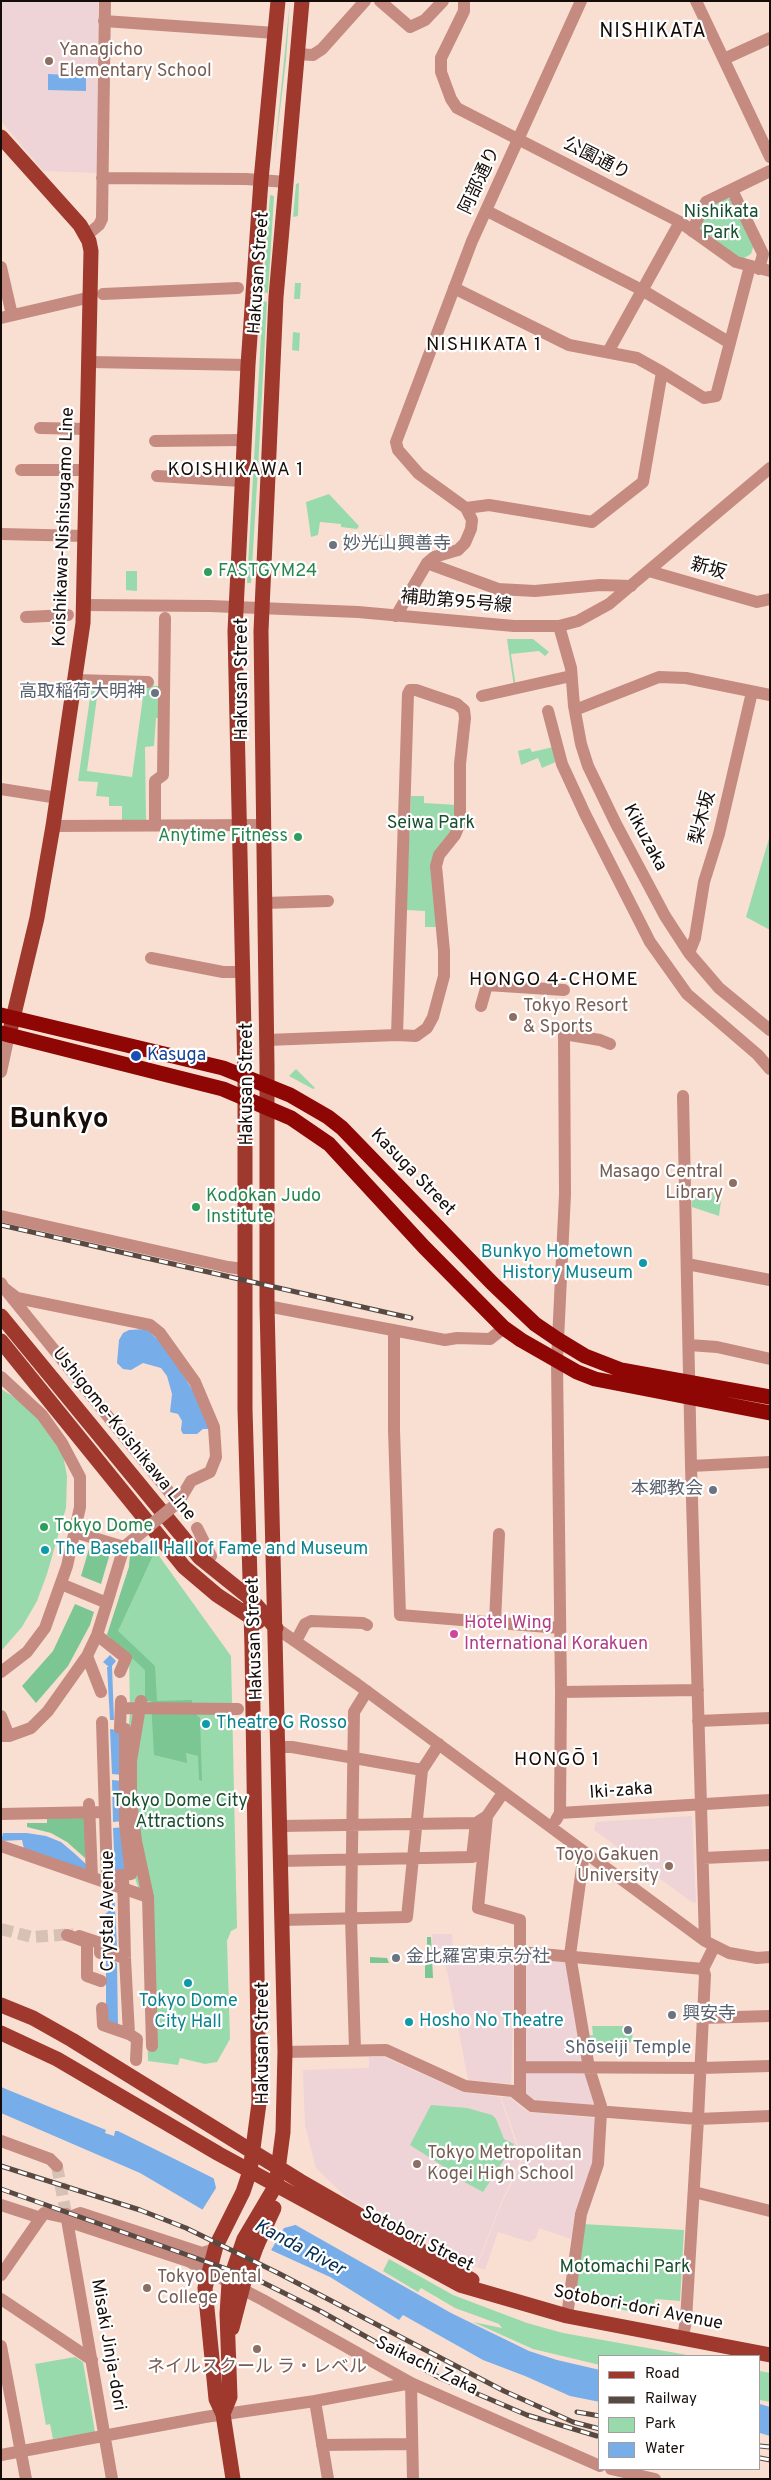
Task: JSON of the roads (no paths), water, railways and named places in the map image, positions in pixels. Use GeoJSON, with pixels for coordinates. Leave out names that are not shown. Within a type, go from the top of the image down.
{"type":"FeatureCollection","features":[{"type":"Feature","properties":{"kind":"highway","name":"Kasuga Street"},"geometry":{"type":"LineString","coordinates":[[7,1017],[218,1067],[267,1085],[310,1105],[342,1128],[498,1288],[535,1324],[557,1339],[585,1356],[621,1370],[770,1397]]}},
{"type":"Feature","properties":{"kind":"highway"},"geometry":{"type":"LineString","coordinates":[[5,1034],[224,1089],[267,1106],[303,1125],[328,1144],[424,1247],[504,1328],[556,1361],[577,1372],[606,1382],[770,1413]]}},
{"type":"Feature","properties":{"kind":"main road","name":"Hakusan Street"},"geometry":{"type":"LineString","coordinates":[[250,2171],[259,2113],[259,2054],[252,1619],[243,1268],[245,1076],[236,607],[248,365],[278,1]]}},
{"type":"Feature","properties":{"kind":"main road","name":"Hakusan Street"},"geometry":{"type":"LineString","coordinates":[[235,2286],[250,2242],[270,2206],[276,2185],[283,2132],[285,2052],[267,1306],[267,1040],[261,608],[276,297],[302,1]]}},
{"type":"Feature","properties":{"kind":"main road","name":"Koishikawa-Nishisugamo Line"},"geometry":{"type":"LineString","coordinates":[[1,137],[86,236],[91,251],[97,296],[90,362],[84,605],[75,680],[58,798],[37,918],[7,1017],[5,1034]]}},
{"type":"Feature","properties":{"kind":"main road","name":"Ushigome-Koishikawa Line"},"geometry":{"type":"LineString","coordinates":[[1,1316],[200,1558],[251,1598],[276,1628]]}},
{"type":"Feature","properties":{"kind":"main road","name":"Ushigome-Koishikawa Line"},"geometry":{"type":"LineString","coordinates":[[1,1341],[184,1568],[252,1619],[276,1628]]}},
{"type":"Feature","properties":{"kind":"main road","name":"Sotobori Street"},"geometry":{"type":"LineString","coordinates":[[1,2005],[33,2018],[72,2040],[397,2239],[501,2295]]}},
{"type":"Feature","properties":{"kind":"main road","name":"Sotobori Street"},"geometry":{"type":"LineString","coordinates":[[1,2033],[57,2059],[250,2171],[448,2280],[460,2285],[501,2295]]}},
{"type":"Feature","properties":{"kind":"main road"},"geometry":{"type":"LineString","coordinates":[[234,2479],[223,2414],[216,2399],[205,2288],[216,2246],[243,2192],[250,2171]]}},
{"type":"Feature","properties":{"kind":"main road"},"geometry":{"type":"LineString","coordinates":[[223,2414],[230,2397],[227,2314],[235,2286]]}},
{"type":"Feature","properties":{"kind":"main road","name":"Sotobori-dori Avenue"},"geometry":{"type":"LineString","coordinates":[[501,2295],[567,2316],[684,2336],[770,2355]]}},
{"type":"Feature","properties":{"kind":"street"},"geometry":{"type":"LineString","coordinates":[[86,236],[99,225],[102,219],[105,1]]}},
{"type":"Feature","properties":{"kind":"street"},"geometry":{"type":"LineString","coordinates":[[297,54],[313,54],[322,49],[365,1]]}},
{"type":"Feature","properties":{"kind":"street"},"geometry":{"type":"LineString","coordinates":[[380,1],[410,27],[425,20],[443,1]]}},
{"type":"Feature","properties":{"kind":"street","name":"公園通り"},"geometry":{"type":"LineString","coordinates":[[464,1],[460,21],[442,51],[441,72],[451,100],[457,108],[680,222],[736,262],[760,269]]}},
{"type":"Feature","properties":{"kind":"street","name":"阿部通り"},"geometry":{"type":"LineString","coordinates":[[466,508],[419,474],[398,450],[396,442],[472,241],[520,140],[582,1]]}},
{"type":"Feature","properties":{"kind":"street"},"geometry":{"type":"LineString","coordinates":[[696,1],[770,157]]}},
{"type":"Feature","properties":{"kind":"street"},"geometry":{"type":"LineString","coordinates":[[104,21],[275,32]]}},
{"type":"Feature","properties":{"kind":"street"},"geometry":{"type":"LineString","coordinates":[[724,59],[770,38]]}},
{"type":"Feature","properties":{"kind":"street"},"geometry":{"type":"LineString","coordinates":[[692,231],[706,202],[770,171]]}},
{"type":"Feature","properties":{"kind":"street"},"geometry":{"type":"LineString","coordinates":[[102,178],[286,182]]}},
{"type":"Feature","properties":{"kind":"street"},"geometry":{"type":"LineString","coordinates":[[454,288],[569,344],[637,358],[704,398],[716,396],[730,343],[766,252],[732,190]]}},
{"type":"Feature","properties":{"kind":"street"},"geometry":{"type":"LineString","coordinates":[[487,211],[642,290],[730,343]]}},
{"type":"Feature","properties":{"kind":"street"},"geometry":{"type":"LineString","coordinates":[[608,352],[680,222]]}},
{"type":"Feature","properties":{"kind":"street"},"geometry":{"type":"LineString","coordinates":[[1,267],[7,316],[97,296],[238,288]]}},
{"type":"Feature","properties":{"kind":"street"},"geometry":{"type":"LineString","coordinates":[[90,362],[248,365]]}},
{"type":"Feature","properties":{"kind":"street"},"geometry":{"type":"LineString","coordinates":[[396,616],[427,564],[434,557],[458,550],[465,543],[472,529],[472,520],[466,508],[489,505],[592,522],[643,482],[662,372]]}},
{"type":"Feature","properties":{"kind":"street"},"geometry":{"type":"LineString","coordinates":[[40,428],[88,429]]}},
{"type":"Feature","properties":{"kind":"street"},"geometry":{"type":"LineString","coordinates":[[156,441],[244,440]]}},
{"type":"Feature","properties":{"kind":"street","name":"補助第95号線"},"geometry":{"type":"LineString","coordinates":[[84,605],[261,608],[533,627],[559,626],[578,621],[600,610],[770,468]]}},
{"type":"Feature","properties":{"kind":"street"},"geometry":{"type":"LineString","coordinates":[[21,470],[86,470]]}},
{"type":"Feature","properties":{"kind":"street"},"geometry":{"type":"LineString","coordinates":[[157,476],[241,481]]}},
{"type":"Feature","properties":{"kind":"street"},"geometry":{"type":"LineString","coordinates":[[1,534],[85,536]]}},
{"type":"Feature","properties":{"kind":"street"},"geometry":{"type":"LineString","coordinates":[[427,564],[498,589],[535,591],[600,585],[631,586]]}},
{"type":"Feature","properties":{"kind":"street","name":"新坂"},"geometry":{"type":"LineString","coordinates":[[649,571],[763,600]]}},
{"type":"Feature","properties":{"kind":"street"},"geometry":{"type":"LineString","coordinates":[[26,617],[68,615]]}},
{"type":"Feature","properties":{"kind":"street"},"geometry":{"type":"LineString","coordinates":[[155,825],[155,782],[163,775],[164,618]]}},
{"type":"Feature","properties":{"kind":"street","name":"Kikuzaka"},"geometry":{"type":"LineString","coordinates":[[559,626],[571,676],[575,710],[588,766],[616,824],[665,916],[689,953],[719,988],[770,1030]]}},
{"type":"Feature","properties":{"kind":"street"},"geometry":{"type":"LineString","coordinates":[[482,696],[571,676]]}},
{"type":"Feature","properties":{"kind":"street"},"geometry":{"type":"LineString","coordinates":[[575,710],[659,677],[686,678],[770,695]]}},
{"type":"Feature","properties":{"kind":"street"},"geometry":{"type":"LineString","coordinates":[[75,680],[148,682]]}},
{"type":"Feature","properties":{"kind":"street"},"geometry":{"type":"LineString","coordinates":[[267,1040],[397,1035],[416,1036],[422,1034],[433,1017],[439,1001],[444,976],[444,951],[436,866],[439,855],[458,831],[461,811],[460,764],[466,718],[464,710],[457,704],[416,690],[410,690],[408,694],[397,1035]]}},
{"type":"Feature","properties":{"kind":"street","name":"梨木坂"},"geometry":{"type":"LineString","coordinates":[[689,953],[695,938],[704,882],[731,785],[752,692]]}},
{"type":"Feature","properties":{"kind":"street"},"geometry":{"type":"LineString","coordinates":[[548,711],[562,764],[585,814],[650,942],[687,994],[758,1055],[770,1070]]}},
{"type":"Feature","properties":{"kind":"street"},"geometry":{"type":"LineString","coordinates":[[1,789],[58,798]]}},
{"type":"Feature","properties":{"kind":"street"},"geometry":{"type":"LineString","coordinates":[[53,826],[264,825]]}},
{"type":"Feature","properties":{"kind":"street"},"geometry":{"type":"LineString","coordinates":[[264,903],[328,902]]}},
{"type":"Feature","properties":{"kind":"street"},"geometry":{"type":"LineString","coordinates":[[150,958],[223,972],[242,972]]}},
{"type":"Feature","properties":{"kind":"street"},"geometry":{"type":"LineString","coordinates":[[481,1006],[487,985],[564,990]]}},
{"type":"Feature","properties":{"kind":"street"},"geometry":{"type":"LineString","coordinates":[[1,1072],[5,1034]]}},
{"type":"Feature","properties":{"kind":"street"},"geometry":{"type":"LineString","coordinates":[[550,1828],[560,1813],[561,1692],[556,1361],[565,1194],[564,1034],[600,1040],[610,1044]]}},
{"type":"Feature","properties":{"kind":"street"},"geometry":{"type":"LineString","coordinates":[[683,1096],[698,1721],[703,1858],[710,1944],[703,1969],[706,1975],[684,2336]]}},
{"type":"Feature","properties":{"kind":"street"},"geometry":{"type":"LineString","coordinates":[[1,1216],[228,1267],[243,1268]]}},
{"type":"Feature","properties":{"kind":"street"},"geometry":{"type":"LineString","coordinates":[[687,1264],[770,1280]]}},
{"type":"Feature","properties":{"kind":"street"},"geometry":{"type":"LineString","coordinates":[[3,1286],[179,1506]]}},
{"type":"Feature","properties":{"kind":"street"},"geometry":{"type":"LineString","coordinates":[[1,1716],[5,1736],[31,1728],[48,1711],[87,1656],[97,1635],[124,1546],[179,1506],[191,1480],[210,1472],[216,1457],[214,1427],[195,1382],[160,1334],[150,1325],[17,1298],[3,1286]]}},
{"type":"Feature","properties":{"kind":"street"},"geometry":{"type":"LineString","coordinates":[[267,1306],[445,1340],[457,1338],[490,1339],[504,1328]]}},
{"type":"Feature","properties":{"kind":"street"},"geometry":{"type":"LineString","coordinates":[[394,1330],[394,1430],[400,1615],[560,1628]]}},
{"type":"Feature","properties":{"kind":"street"},"geometry":{"type":"LineString","coordinates":[[689,1345],[770,1358]]}},
{"type":"Feature","properties":{"kind":"street"},"geometry":{"type":"LineString","coordinates":[[1,1377],[42,1415],[62,1442],[80,1477],[80,1507],[67,1566],[44,1628],[27,1652],[1,1672]]}},
{"type":"Feature","properties":{"kind":"street"},"geometry":{"type":"LineString","coordinates":[[691,1466],[770,1462]]}},
{"type":"Feature","properties":{"kind":"street"},"geometry":{"type":"LineString","coordinates":[[197,1528],[211,1556]]}},
{"type":"Feature","properties":{"kind":"street"},"geometry":{"type":"LineString","coordinates":[[74,1532],[124,1546]]}},
{"type":"Feature","properties":{"kind":"street"},"geometry":{"type":"LineString","coordinates":[[495,1622],[499,1534]]}},
{"type":"Feature","properties":{"kind":"street"},"geometry":{"type":"LineString","coordinates":[[61,1584],[107,1602]]}},
{"type":"Feature","properties":{"kind":"street"},"geometry":{"type":"LineString","coordinates":[[296,1641],[305,1624],[311,1620],[363,1623],[367,1625]]}},
{"type":"Feature","properties":{"kind":"street"},"geometry":{"type":"LineString","coordinates":[[276,1628],[440,1744],[503,1794],[710,1944],[744,1956],[770,1958]]}},
{"type":"Feature","properties":{"kind":"street"},"geometry":{"type":"LineString","coordinates":[[97,1635],[126,1658],[120,1672]]}},
{"type":"Feature","properties":{"kind":"street"},"geometry":{"type":"LineString","coordinates":[[87,1656],[101,1692]]}},
{"type":"Feature","properties":{"kind":"street"},"geometry":{"type":"LineString","coordinates":[[561,1692],[698,1690]]}},
{"type":"Feature","properties":{"kind":"street"},"geometry":{"type":"LineString","coordinates":[[355,2050],[351,1918],[352,1758],[354,1712],[367,1691]]}},
{"type":"Feature","properties":{"kind":"street"},"geometry":{"type":"LineString","coordinates":[[142,1701],[131,1760],[131,1800],[136,1842],[148,1897],[152,2046]]}},
{"type":"Feature","properties":{"kind":"street","name":"Crystal Avenue"},"geometry":{"type":"LineString","coordinates":[[136,2060],[137,2039],[130,2034],[125,1958],[123,1875],[130,1874],[124,1824],[125,1729],[120,1728],[121,1705],[238,1710]]}},
{"type":"Feature","properties":{"kind":"street"},"geometry":{"type":"LineString","coordinates":[[698,1721],[770,1718]]}},
{"type":"Feature","properties":{"kind":"street"},"geometry":{"type":"LineString","coordinates":[[120,1728],[102,1723],[106,1877],[123,1875]]}},
{"type":"Feature","properties":{"kind":"street"},"geometry":{"type":"LineString","coordinates":[[282,1920],[408,1917],[422,1770],[440,1744]]}},
{"type":"Feature","properties":{"kind":"street"},"geometry":{"type":"LineString","coordinates":[[278,1747],[292,1747],[422,1770]]}},
{"type":"Feature","properties":{"kind":"street"},"geometry":{"type":"LineString","coordinates":[[103,1776],[123,1778]]}},
{"type":"Feature","properties":{"kind":"street"},"geometry":{"type":"LineString","coordinates":[[280,1861],[472,1857],[481,1819],[503,1794]]}},
{"type":"Feature","properties":{"kind":"street","name":"Iki-zaka"},"geometry":{"type":"LineString","coordinates":[[560,1813],[770,1800]]}},
{"type":"Feature","properties":{"kind":"street"},"geometry":{"type":"LineString","coordinates":[[88,1804],[92,1877]]}},
{"type":"Feature","properties":{"kind":"street"},"geometry":{"type":"LineString","coordinates":[[1,1814],[105,1812]]}},
{"type":"Feature","properties":{"kind":"street"},"geometry":{"type":"LineString","coordinates":[[280,1826],[416,1823],[481,1819]]}},
{"type":"Feature","properties":{"kind":"street"},"geometry":{"type":"LineString","coordinates":[[481,1819],[478,1908],[520,1920],[520,2096]]}},
{"type":"Feature","properties":{"kind":"street"},"geometry":{"type":"LineString","coordinates":[[105,1826],[124,1824]]}},
{"type":"Feature","properties":{"kind":"street"},"geometry":{"type":"LineString","coordinates":[[1,1846],[148,1897]]}},
{"type":"Feature","properties":{"kind":"street"},"geometry":{"type":"LineString","coordinates":[[567,2316],[581,2214],[598,2164],[601,2113],[601,2106],[588,2068],[570,1956],[584,1853]]}},
{"type":"Feature","properties":{"kind":"street"},"geometry":{"type":"LineString","coordinates":[[703,1858],[770,1855]]}},
{"type":"Feature","properties":{"kind":"street"},"geometry":{"type":"LineString","coordinates":[[101,1981],[87,1976],[87,1942],[70,1935],[100,1943],[103,1951],[125,1958]]}},
{"type":"Feature","properties":{"kind":"street"},"geometry":{"type":"LineString","coordinates":[[520,1952],[703,1969]]}},
{"type":"Feature","properties":{"kind":"street"},"geometry":{"type":"LineString","coordinates":[[102,2008],[103,2025],[130,2034]]}},
{"type":"Feature","properties":{"kind":"street"},"geometry":{"type":"LineString","coordinates":[[703,2018],[770,2016]]}},
{"type":"Feature","properties":{"kind":"street"},"geometry":{"type":"LineString","coordinates":[[285,2052],[386,2050],[464,2086],[513,2091],[532,2106],[601,2113],[698,2119],[770,2116]]}},
{"type":"Feature","properties":{"kind":"street"},"geometry":{"type":"LineString","coordinates":[[520,2068],[770,2066]]}},
{"type":"Feature","properties":{"kind":"street"},"geometry":{"type":"LineString","coordinates":[[1,2141],[50,2159],[57,2166]]}},
{"type":"Feature","properties":{"kind":"street"},"geometry":{"type":"LineString","coordinates":[[694,2192],[770,2211]]}},
{"type":"Feature","properties":{"kind":"street"},"geometry":{"type":"LineString","coordinates":[[1,2205],[41,2218]]}},
{"type":"Feature","properties":{"kind":"street"},"geometry":{"type":"LineString","coordinates":[[1,2275],[44,2213],[66,2216],[76,2224],[180,2253],[202,2253],[212,2250],[216,2246]]}},
{"type":"Feature","properties":{"kind":"street","name":"Misaki Jinja-dori"},"geometry":{"type":"LineString","coordinates":[[66,2216],[112,2479]]}},
{"type":"Feature","properties":{"kind":"street","name":"Saikachi Zaka"},"geometry":{"type":"LineString","coordinates":[[180,2253],[208,2272],[411,2384],[598,2465]]}},
{"type":"Feature","properties":{"kind":"street"},"geometry":{"type":"LineString","coordinates":[[1,2299],[92,2360]]}},
{"type":"Feature","properties":{"kind":"street"},"geometry":{"type":"LineString","coordinates":[[1,2346],[26,2479]]}},
{"type":"Feature","properties":{"kind":"street"},"geometry":{"type":"LineString","coordinates":[[1,2455],[223,2414],[315,2401],[411,2384],[413,2479]]}},
{"type":"Feature","properties":{"kind":"street"},"geometry":{"type":"LineString","coordinates":[[315,2401],[328,2479]]}},
{"type":"Feature","properties":{"kind":"street"},"geometry":{"type":"LineString","coordinates":[[322,2445],[412,2444]]}},
{"type":"Feature","properties":{"kind":"street"},"geometry":{"type":"LineString","coordinates":[[616,2470],[656,2479]]}},
{"type":"Feature","properties":{"kind":"water"},"geometry":{"type":"Polygon","coordinates":[[[48,74],[86,76],[86,91],[48,90],[48,74]]]}},
{"type":"Feature","properties":{"kind":"water"},"geometry":{"type":"Polygon","coordinates":[[[146,1329],[164,1345],[184,1376],[194,1393],[209,1429],[203,1429],[197,1434],[183,1434],[181,1430],[182,1421],[178,1414],[170,1412],[172,1394],[167,1376],[161,1368],[143,1363],[131,1370],[123,1369],[117,1363],[119,1340],[123,1333],[129,1330],[146,1329]]]}},
{"type":"Feature","properties":{"kind":"water"},"geometry":{"type":"Polygon","coordinates":[[[110,1655],[116,1661],[112,1666],[114,1720],[110,1720],[107,1667],[109,1667],[103,1662],[110,1655]]]}},
{"type":"Feature","properties":{"kind":"water"},"geometry":{"type":"Polygon","coordinates":[[[110,1729],[125,1731],[123,1775],[112,1774],[110,1729]]]}},
{"type":"Feature","properties":{"kind":"water"},"geometry":{"type":"Polygon","coordinates":[[[112,1780],[123,1781],[125,1821],[113,1822],[112,1780]]]}},
{"type":"Feature","properties":{"kind":"water"},"geometry":{"type":"Polygon","coordinates":[[[125,1827],[130,1869],[115,1874],[113,1828],[125,1827]]]}},
{"type":"Feature","properties":{"kind":"water"},"geometry":{"type":"Polygon","coordinates":[[[3,1833],[27,1833],[46,1836],[61,1842],[86,1864],[86,1871],[24,1849],[22,1840],[1,1841],[3,1833]]]}},
{"type":"Feature","properties":{"kind":"water"},"geometry":{"type":"Polygon","coordinates":[[[106,1888],[114,1889],[117,1946],[107,1943],[106,1921],[99,1919],[110,1910],[112,1903],[106,1888]]]}},
{"type":"Feature","properties":{"kind":"water"},"geometry":{"type":"Polygon","coordinates":[[[106,1959],[117,1963],[118,2026],[106,2021],[106,1959]]]}},
{"type":"Feature","properties":{"kind":"water","name":"Kanda River"},"geometry":{"type":"Polygon","coordinates":[[[1,2087],[106,2130],[105,2133],[114,2136],[115,2131],[118,2131],[211,2177],[451,2313],[529,2351],[598,2370],[598,2402],[570,2396],[483,2360],[403,2315],[399,2320],[330,2277],[273,2251],[140,2173],[1,2113],[1,2087]]]}},
{"type":"Feature","properties":{"kind":"water"},"geometry":{"type":"Polygon","coordinates":[[[761,2404],[770,2407],[770,2436],[761,2433],[761,2404]]]}},
{"type":"Feature","properties":{"kind":"tunnel"},"geometry":{"type":"LineString","coordinates":[[1,1929],[32,1937],[73,1934]]}},
{"type":"Feature","properties":{"kind":"tunnel"},"geometry":{"type":"LineString","coordinates":[[57,2166],[66,2214]]}},
{"type":"Feature","properties":{"kind":"railway"},"geometry":{"type":"LineString","coordinates":[[1,1225],[411,1318]]}},
{"type":"Feature","properties":{"kind":"railway"},"geometry":{"type":"LineString","coordinates":[[1,2166],[140,2210],[186,2228],[280,2274],[504,2391],[573,2422],[598,2428]]}},
{"type":"Feature","properties":{"kind":"railway"},"geometry":{"type":"LineString","coordinates":[[1,2189],[258,2280],[322,2312],[440,2378],[527,2415],[597,2436]]}},
{"type":"Feature","properties":{"kind":"railway"},"geometry":{"type":"LineString","coordinates":[[577,2412],[598,2416]]}},
{"type":"Feature","properties":{"kind":"railway"},"geometry":{"type":"LineString","coordinates":[[761,2446],[770,2447]]}},
{"type":"Feature","properties":{"kind":"railway"},"geometry":{"type":"LineString","coordinates":[[761,2458],[770,2460]]}},
{"type":"Feature","properties":{"kind":"place","name":"Yanagicho Elementary School"},"geometry":{"type":"Point","coordinates":[49,61]}},
{"type":"Feature","properties":{"kind":"place","name":"妙光山興善寺"},"geometry":{"type":"Point","coordinates":[333,545]}},
{"type":"Feature","properties":{"kind":"place","name":"FASTGYM24"},"geometry":{"type":"Point","coordinates":[208,572]}},
{"type":"Feature","properties":{"kind":"place","name":"高取稲荷大明神"},"geometry":{"type":"Point","coordinates":[155,693]}},
{"type":"Feature","properties":{"kind":"place","name":"Anytime Fitness"},"geometry":{"type":"Point","coordinates":[298,837]}},
{"type":"Feature","properties":{"kind":"place","name":"Tokyo Resort & Sports"},"geometry":{"type":"Point","coordinates":[513,1017]}},
{"type":"Feature","properties":{"kind":"place","name":"Kasuga"},"geometry":{"type":"Point","coordinates":[136,1056]}},
{"type":"Feature","properties":{"kind":"place","name":"Masago Central Library"},"geometry":{"type":"Point","coordinates":[733,1183]}},
{"type":"Feature","properties":{"kind":"place","name":"Kodokan Judo Institute"},"geometry":{"type":"Point","coordinates":[196,1207]}},
{"type":"Feature","properties":{"kind":"place","name":"Bunkyo Hometown History Museum"},"geometry":{"type":"Point","coordinates":[643,1263]}},
{"type":"Feature","properties":{"kind":"place","name":"本郷教会"},"geometry":{"type":"Point","coordinates":[713,1490]}},
{"type":"Feature","properties":{"kind":"place","name":"Tokyo Dome"},"geometry":{"type":"Point","coordinates":[44,1527]}},
{"type":"Feature","properties":{"kind":"place","name":"The Baseball Hall of Fame and Museum"},"geometry":{"type":"Point","coordinates":[45,1550]}},
{"type":"Feature","properties":{"kind":"place","name":"Hotel Wing International Korakuen"},"geometry":{"type":"Point","coordinates":[454,1634]}},
{"type":"Feature","properties":{"kind":"place","name":"Theatre G Rosso"},"geometry":{"type":"Point","coordinates":[206,1724]}},
{"type":"Feature","properties":{"kind":"place","name":"Toyo Gakuen University"},"geometry":{"type":"Point","coordinates":[669,1866]}},
{"type":"Feature","properties":{"kind":"place","name":"金比羅宮東京分社"},"geometry":{"type":"Point","coordinates":[396,1958]}},
{"type":"Feature","properties":{"kind":"place","name":"Tokyo Dome City Hall"},"geometry":{"type":"Point","coordinates":[188,1983]}},
{"type":"Feature","properties":{"kind":"place","name":"興安寺"},"geometry":{"type":"Point","coordinates":[672,2015]}},
{"type":"Feature","properties":{"kind":"place","name":"Hosho No Theatre"},"geometry":{"type":"Point","coordinates":[409,2022]}},
{"type":"Feature","properties":{"kind":"place","name":"Shōseiji Temple"},"geometry":{"type":"Point","coordinates":[628,2030]}},
{"type":"Feature","properties":{"kind":"place","name":"Tokyo Metropolitan Kogei High School"},"geometry":{"type":"Point","coordinates":[417,2164]}},
{"type":"Feature","properties":{"kind":"place","name":"Tokyo Dental College"},"geometry":{"type":"Point","coordinates":[147,2288]}},
{"type":"Feature","properties":{"kind":"place","name":"ネイルスクール ラ・レベル"},"geometry":{"type":"Point","coordinates":[257,2349]}},
{"type":"Feature","properties":{"kind":"district","name":"NISHIKATA"},"geometry":{"type":"Point","coordinates":[653,33]}},
{"type":"Feature","properties":{"kind":"district","name":"NISHIKATA 1"},"geometry":{"type":"Point","coordinates":[484,346]}},
{"type":"Feature","properties":{"kind":"district","name":"KOISHIKAWA 1"},"geometry":{"type":"Point","coordinates":[236,471]}},
{"type":"Feature","properties":{"kind":"district","name":"HONGO 4-CHOME"},"geometry":{"type":"Point","coordinates":[554,981]}},
{"type":"Feature","properties":{"kind":"district","name":"Bunkyo"},"geometry":{"type":"Point","coordinates":[59,1121]}},
{"type":"Feature","properties":{"kind":"district","name":"HONGŌ 1"},"geometry":{"type":"Point","coordinates":[557,1761]}},
{"type":"Feature","properties":{"kind":"park label","name":"Nishikata Park"},"geometry":{"type":"Point","coordinates":[721,223]}},
{"type":"Feature","properties":{"kind":"park label","name":"Seiwa Park"},"geometry":{"type":"Point","coordinates":[431,824]}},
{"type":"Feature","properties":{"kind":"park label","name":"Tokyo Dome City Attractions"},"geometry":{"type":"Point","coordinates":[180,1812]}},
{"type":"Feature","properties":{"kind":"park label","name":"Motomachi Park"},"geometry":{"type":"Point","coordinates":[625,2268]}}]}
